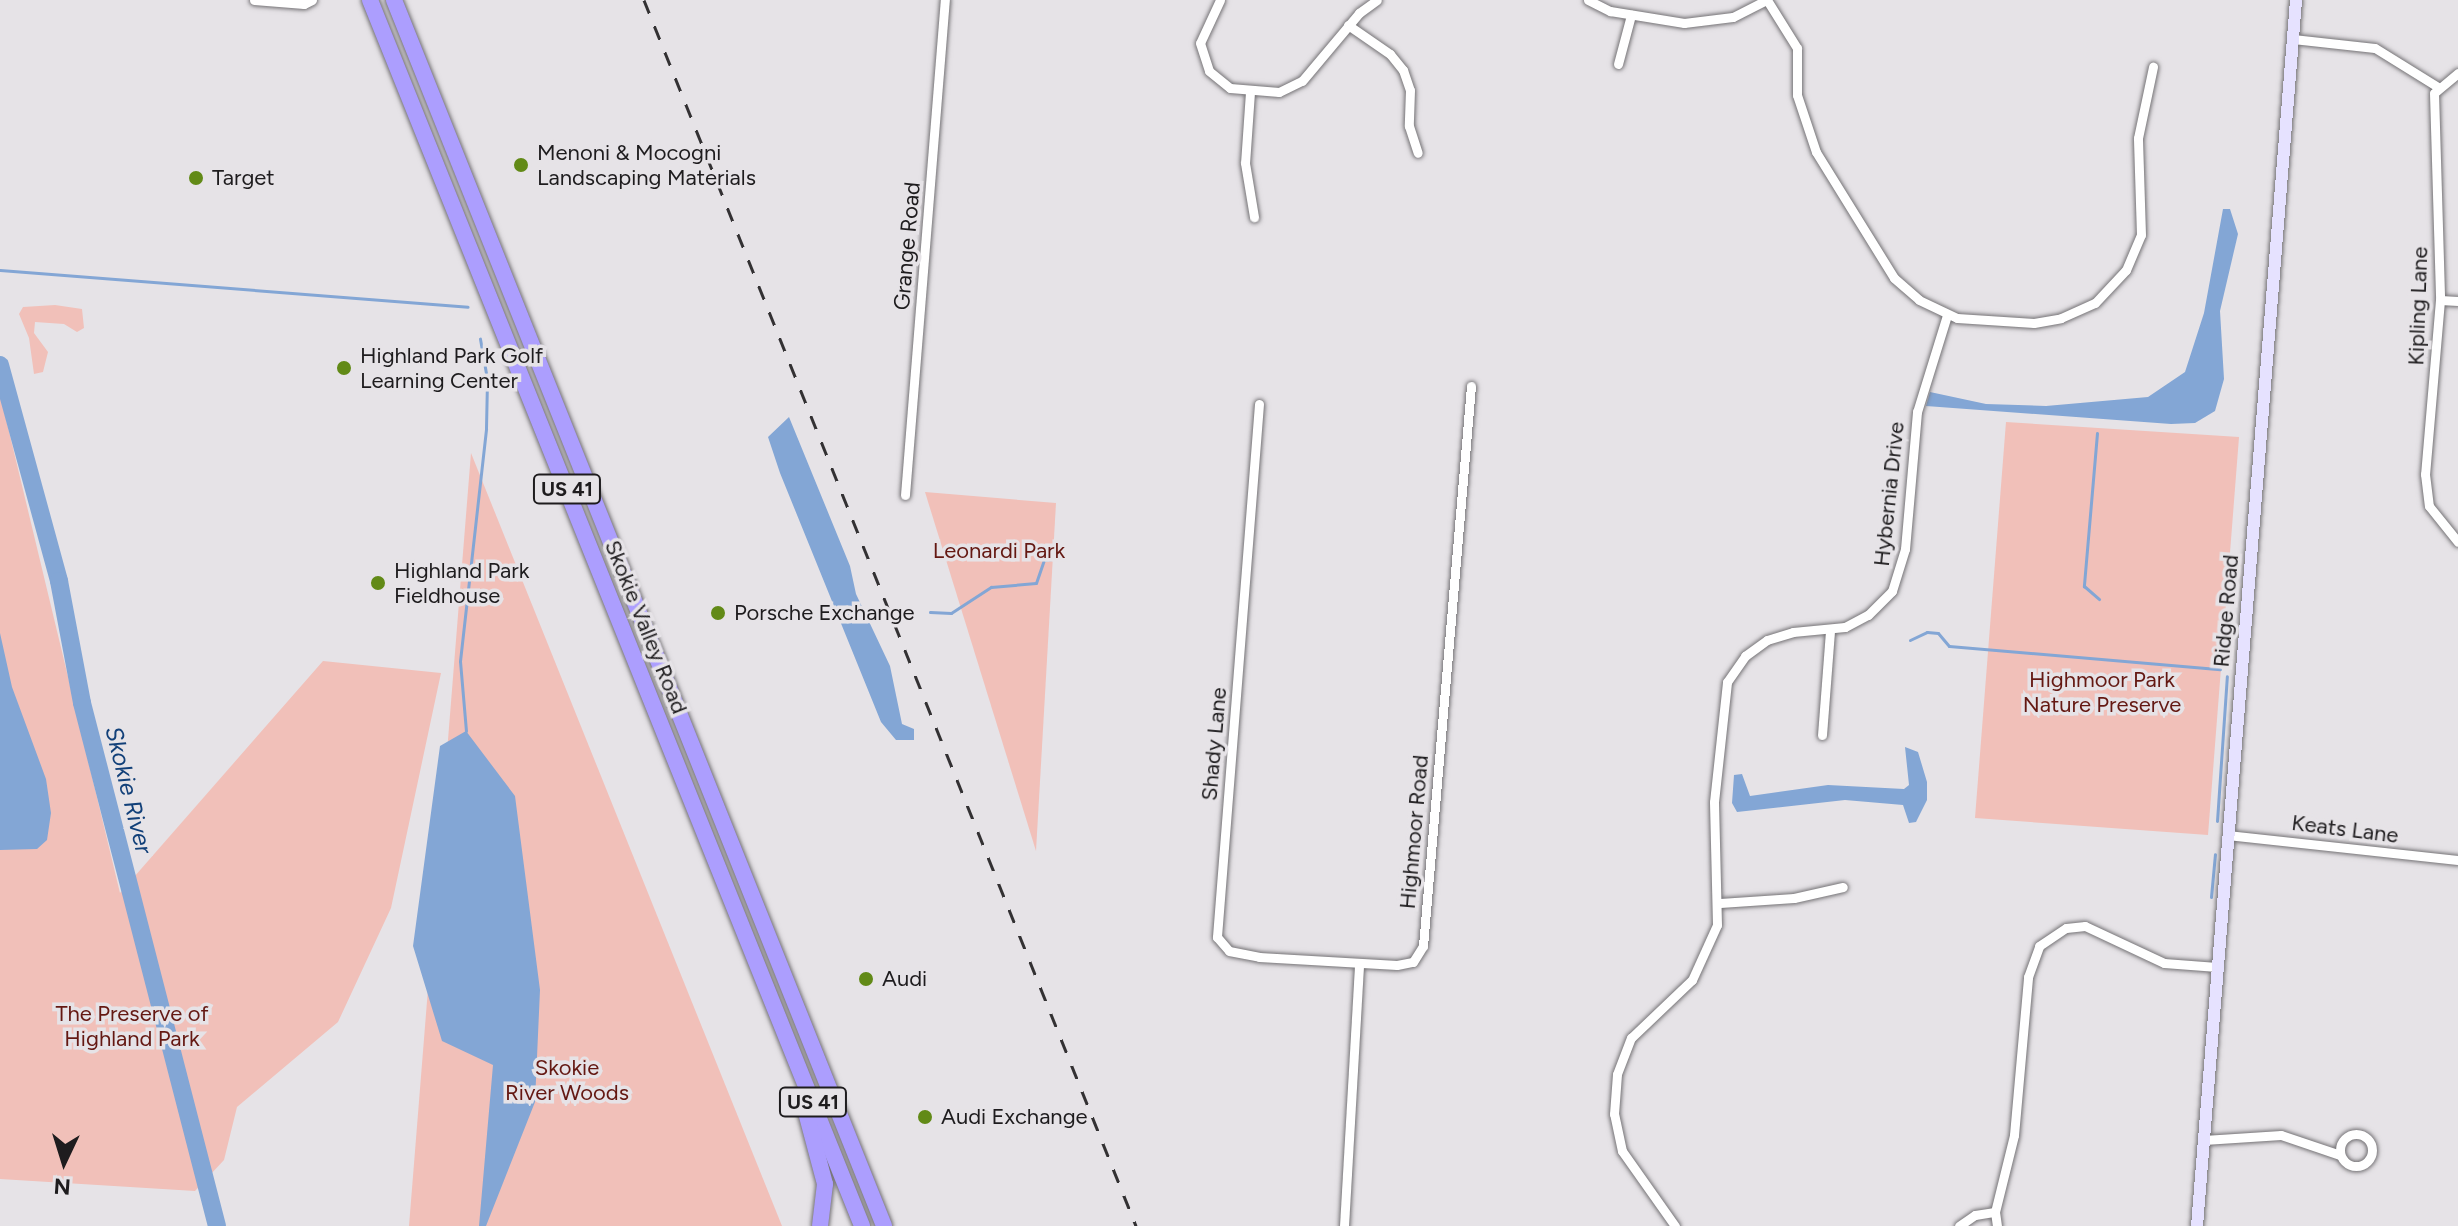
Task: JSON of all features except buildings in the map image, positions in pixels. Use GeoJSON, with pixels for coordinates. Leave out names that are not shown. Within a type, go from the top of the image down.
{"type":"FeatureCollection","features":[{"type":"Feature","properties":{"kind":"highway","name":"Skokie Valley Road"},"geometry":{"type":"LineString","coordinates":[[370,0],[862,1226]]}},
{"type":"Feature","properties":{"kind":"highway","name":"Skokie Valley Road"},"geometry":{"type":"LineString","coordinates":[[394,0],[884,1226]]}},
{"type":"Feature","properties":{"kind":"highway"},"geometry":{"type":"LineString","coordinates":[[763,978],[822,1166],[820,1226]]}},
{"type":"Feature","properties":{"kind":"street"},"geometry":{"type":"LineString","coordinates":[[254,0],[308,2]]}},
{"type":"Feature","properties":{"kind":"street","name":"Grange Road"},"geometry":{"type":"LineString","coordinates":[[905,495],[945,0]]}},
{"type":"Feature","properties":{"kind":"street"},"geometry":{"type":"LineString","coordinates":[[1220,0],[1203,29],[1201,54],[1222,84],[1250,92],[1293,88],[1348,25],[1377,0]]}},
{"type":"Feature","properties":{"kind":"street"},"geometry":{"type":"LineString","coordinates":[[1588,0],[1631,15],[1714,22],[1767,0],[1794,38],[1798,97],[1816,152],[1883,264],[1904,288],[1947,315],[2034,323],[2083,310],[2113,288],[2141,235],[2138,138],[2153,67]]}},
{"type":"Feature","properties":{"kind":"street","name":"Ridge Road"},"geometry":{"type":"LineString","coordinates":[[2197,1226],[2296,0]]}},
{"type":"Feature","properties":{"kind":"street"},"geometry":{"type":"LineString","coordinates":[[1618,64],[1631,15]]}},
{"type":"Feature","properties":{"kind":"street"},"geometry":{"type":"LineString","coordinates":[[1348,25],[1390,54],[1403,70],[1410,90],[1409,126],[1418,153]]}},
{"type":"Feature","properties":{"kind":"street"},"geometry":{"type":"LineString","coordinates":[[2293,39],[2375,48],[2438,87],[2458,73]]}},
{"type":"Feature","properties":{"kind":"street","name":"Kipling Lane"},"geometry":{"type":"LineString","coordinates":[[2438,87],[2434,93],[2440,300],[2425,474],[2429,506],[2439,524],[2458,542]]}},
{"type":"Feature","properties":{"kind":"street"},"geometry":{"type":"LineString","coordinates":[[1250,92],[1245,163],[1254,217]]}},
{"type":"Feature","properties":{"kind":"street"},"geometry":{"type":"LineString","coordinates":[[2440,300],[2458,301]]}},
{"type":"Feature","properties":{"kind":"street","name":"Hybernia Drive"},"geometry":{"type":"LineString","coordinates":[[1675,1226],[1622,1151],[1614,1114],[1617,1074],[1631,1038],[1699,969],[1711,947],[1720,903],[1713,821],[1722,701],[1737,666],[1755,648],[1780,635],[1830,631],[1868,615],[1897,580],[1918,405],[1947,315]]}},
{"type":"Feature","properties":{"kind":"street","name":"Highmoor Road"},"geometry":{"type":"LineString","coordinates":[[1359,964],[1413,962],[1423,946],[1471,386]]}},
{"type":"Feature","properties":{"kind":"street","name":"Shady Lane"},"geometry":{"type":"LineString","coordinates":[[1259,404],[1217,937],[1229,951],[1359,964]]}},
{"type":"Feature","properties":{"kind":"street"},"geometry":{"type":"LineString","coordinates":[[1822,735],[1830,631]]}},
{"type":"Feature","properties":{"kind":"street","name":"Keats Lane"},"geometry":{"type":"LineString","coordinates":[[2227,835],[2458,860]]}},
{"type":"Feature","properties":{"kind":"street"},"geometry":{"type":"LineString","coordinates":[[1720,903],[1794,898],[1843,887]]}},
{"type":"Feature","properties":{"kind":"street"},"geometry":{"type":"LineString","coordinates":[[1997,1226],[1995,1212],[2009,1168],[2028,977],[2039,946],[2066,928],[2085,926],[2164,963],[2217,967]]}},
{"type":"Feature","properties":{"kind":"street"},"geometry":{"type":"LineString","coordinates":[[1344,1226],[1359,964]]}},
{"type":"Feature","properties":{"kind":"street"},"geometry":{"type":"LineString","coordinates":[[2204,1140],[2281,1135],[2340,1155]]}},
{"type":"Feature","properties":{"kind":"street"},"geometry":{"type":"LineString","coordinates":[[1959,1226],[1975,1215],[1995,1212]]}},
{"type":"Feature","properties":{"kind":"green space"},"geometry":{"type":"Polygon","coordinates":[[[55,305],[82,309],[84,328],[77,332],[64,324],[35,322],[34,333],[48,352],[43,372],[34,374],[29,338],[19,314],[23,307],[55,305]]]}},
{"type":"Feature","properties":{"kind":"green space","name":"The Preserve of Highland Park"},"geometry":{"type":"Polygon","coordinates":[[[0,394],[120,893],[323,661],[441,673],[391,908],[338,1022],[237,1107],[224,1160],[195,1191],[0,1179],[0,394]]]}},
{"type":"Feature","properties":{"kind":"green space","name":"Highmoor Park Nature Preserve"},"geometry":{"type":"Polygon","coordinates":[[[2006,422],[2239,437],[2208,835],[1975,818],[2006,422]]]}},
{"type":"Feature","properties":{"kind":"green space","name":"Skokie River Woods"},"geometry":{"type":"Polygon","coordinates":[[[471,453],[782,1226],[409,1226],[471,453]]]}},
{"type":"Feature","properties":{"kind":"green space","name":"Leonardi Park"},"geometry":{"type":"Polygon","coordinates":[[[925,492],[1056,503],[1036,851],[925,492]]]}},
{"type":"Feature","properties":{"kind":"water"},"geometry":{"type":"Polygon","coordinates":[[[2223,209],[2230,209],[2238,234],[2220,311],[2224,379],[2215,411],[2195,423],[2171,424],[1926,406],[1930,392],[1986,404],[2046,406],[2148,397],[2185,372],[2204,313],[2223,209]]]}},
{"type":"Feature","properties":{"kind":"water"},"geometry":{"type":"Polygon","coordinates":[[[789,417],[850,566],[856,594],[890,666],[902,724],[914,729],[914,740],[896,740],[881,722],[780,473],[768,437],[789,417]]]}},
{"type":"Feature","properties":{"kind":"water"},"geometry":{"type":"Polygon","coordinates":[[[0,633],[12,687],[46,779],[51,813],[47,840],[37,849],[0,850],[0,633]]]}},
{"type":"Feature","properties":{"kind":"water"},"geometry":{"type":"Polygon","coordinates":[[[466,731],[515,796],[540,990],[535,1102],[486,1226],[479,1226],[493,1065],[442,1041],[413,946],[440,746],[466,731]]]}},
{"type":"Feature","properties":{"kind":"water"},"geometry":{"type":"Polygon","coordinates":[[[1905,747],[1918,752],[1927,782],[1927,800],[1916,822],[1909,823],[1903,805],[1845,800],[1737,812],[1732,803],[1734,775],[1742,774],[1750,796],[1828,785],[1904,789],[1909,785],[1905,747]]]}},
{"type":"Feature","properties":{"kind":"waterway"},"geometry":{"type":"LineString","coordinates":[[0,270],[468,307]]}},
{"type":"Feature","properties":{"kind":"waterway"},"geometry":{"type":"LineString","coordinates":[[466,731],[460,661],[486,428],[487,379],[480,339]]}},
{"type":"Feature","properties":{"kind":"waterway","name":"Skokie River"},"geometry":{"type":"LineString","coordinates":[[0,365],[59,581],[82,703],[217,1226]]}},
{"type":"Feature","properties":{"kind":"waterway"},"geometry":{"type":"LineString","coordinates":[[2097,433],[2084,586],[2099,599]]}},
{"type":"Feature","properties":{"kind":"waterway"},"geometry":{"type":"LineString","coordinates":[[930,612],[951,613],[991,587],[1036,583],[1044,560],[1052,559]]}},
{"type":"Feature","properties":{"kind":"waterway"},"geometry":{"type":"LineString","coordinates":[[1910,640],[1927,632],[1938,633],[1949,646],[2220,669]]}},
{"type":"Feature","properties":{"kind":"waterway"},"geometry":{"type":"LineString","coordinates":[[2217,821],[2227,676]]}},
{"type":"Feature","properties":{"kind":"waterway"},"geometry":{"type":"LineString","coordinates":[[2211,897],[2215,854]]}},
{"type":"Feature","properties":{"kind":"railway"},"geometry":{"type":"LineString","coordinates":[[644,0],[1136,1226]]}},
{"type":"Feature","properties":{"kind":"place","name":"Menoni & Mocogni Landscaping Materials"},"geometry":{"type":"Point","coordinates":[521,165]}},
{"type":"Feature","properties":{"kind":"place","name":"Target"},"geometry":{"type":"Point","coordinates":[196,178]}},
{"type":"Feature","properties":{"kind":"place","name":"Highland Park Golf Learning Center"},"geometry":{"type":"Point","coordinates":[344,368]}},
{"type":"Feature","properties":{"kind":"place","name":"Highland Park Fieldhouse"},"geometry":{"type":"Point","coordinates":[378,583]}},
{"type":"Feature","properties":{"kind":"place","name":"Porsche Exchange"},"geometry":{"type":"Point","coordinates":[718,613]}},
{"type":"Feature","properties":{"kind":"place","name":"Audi"},"geometry":{"type":"Point","coordinates":[866,979]}},
{"type":"Feature","properties":{"kind":"place","name":"Audi Exchange"},"geometry":{"type":"Point","coordinates":[925,1117]}}]}
